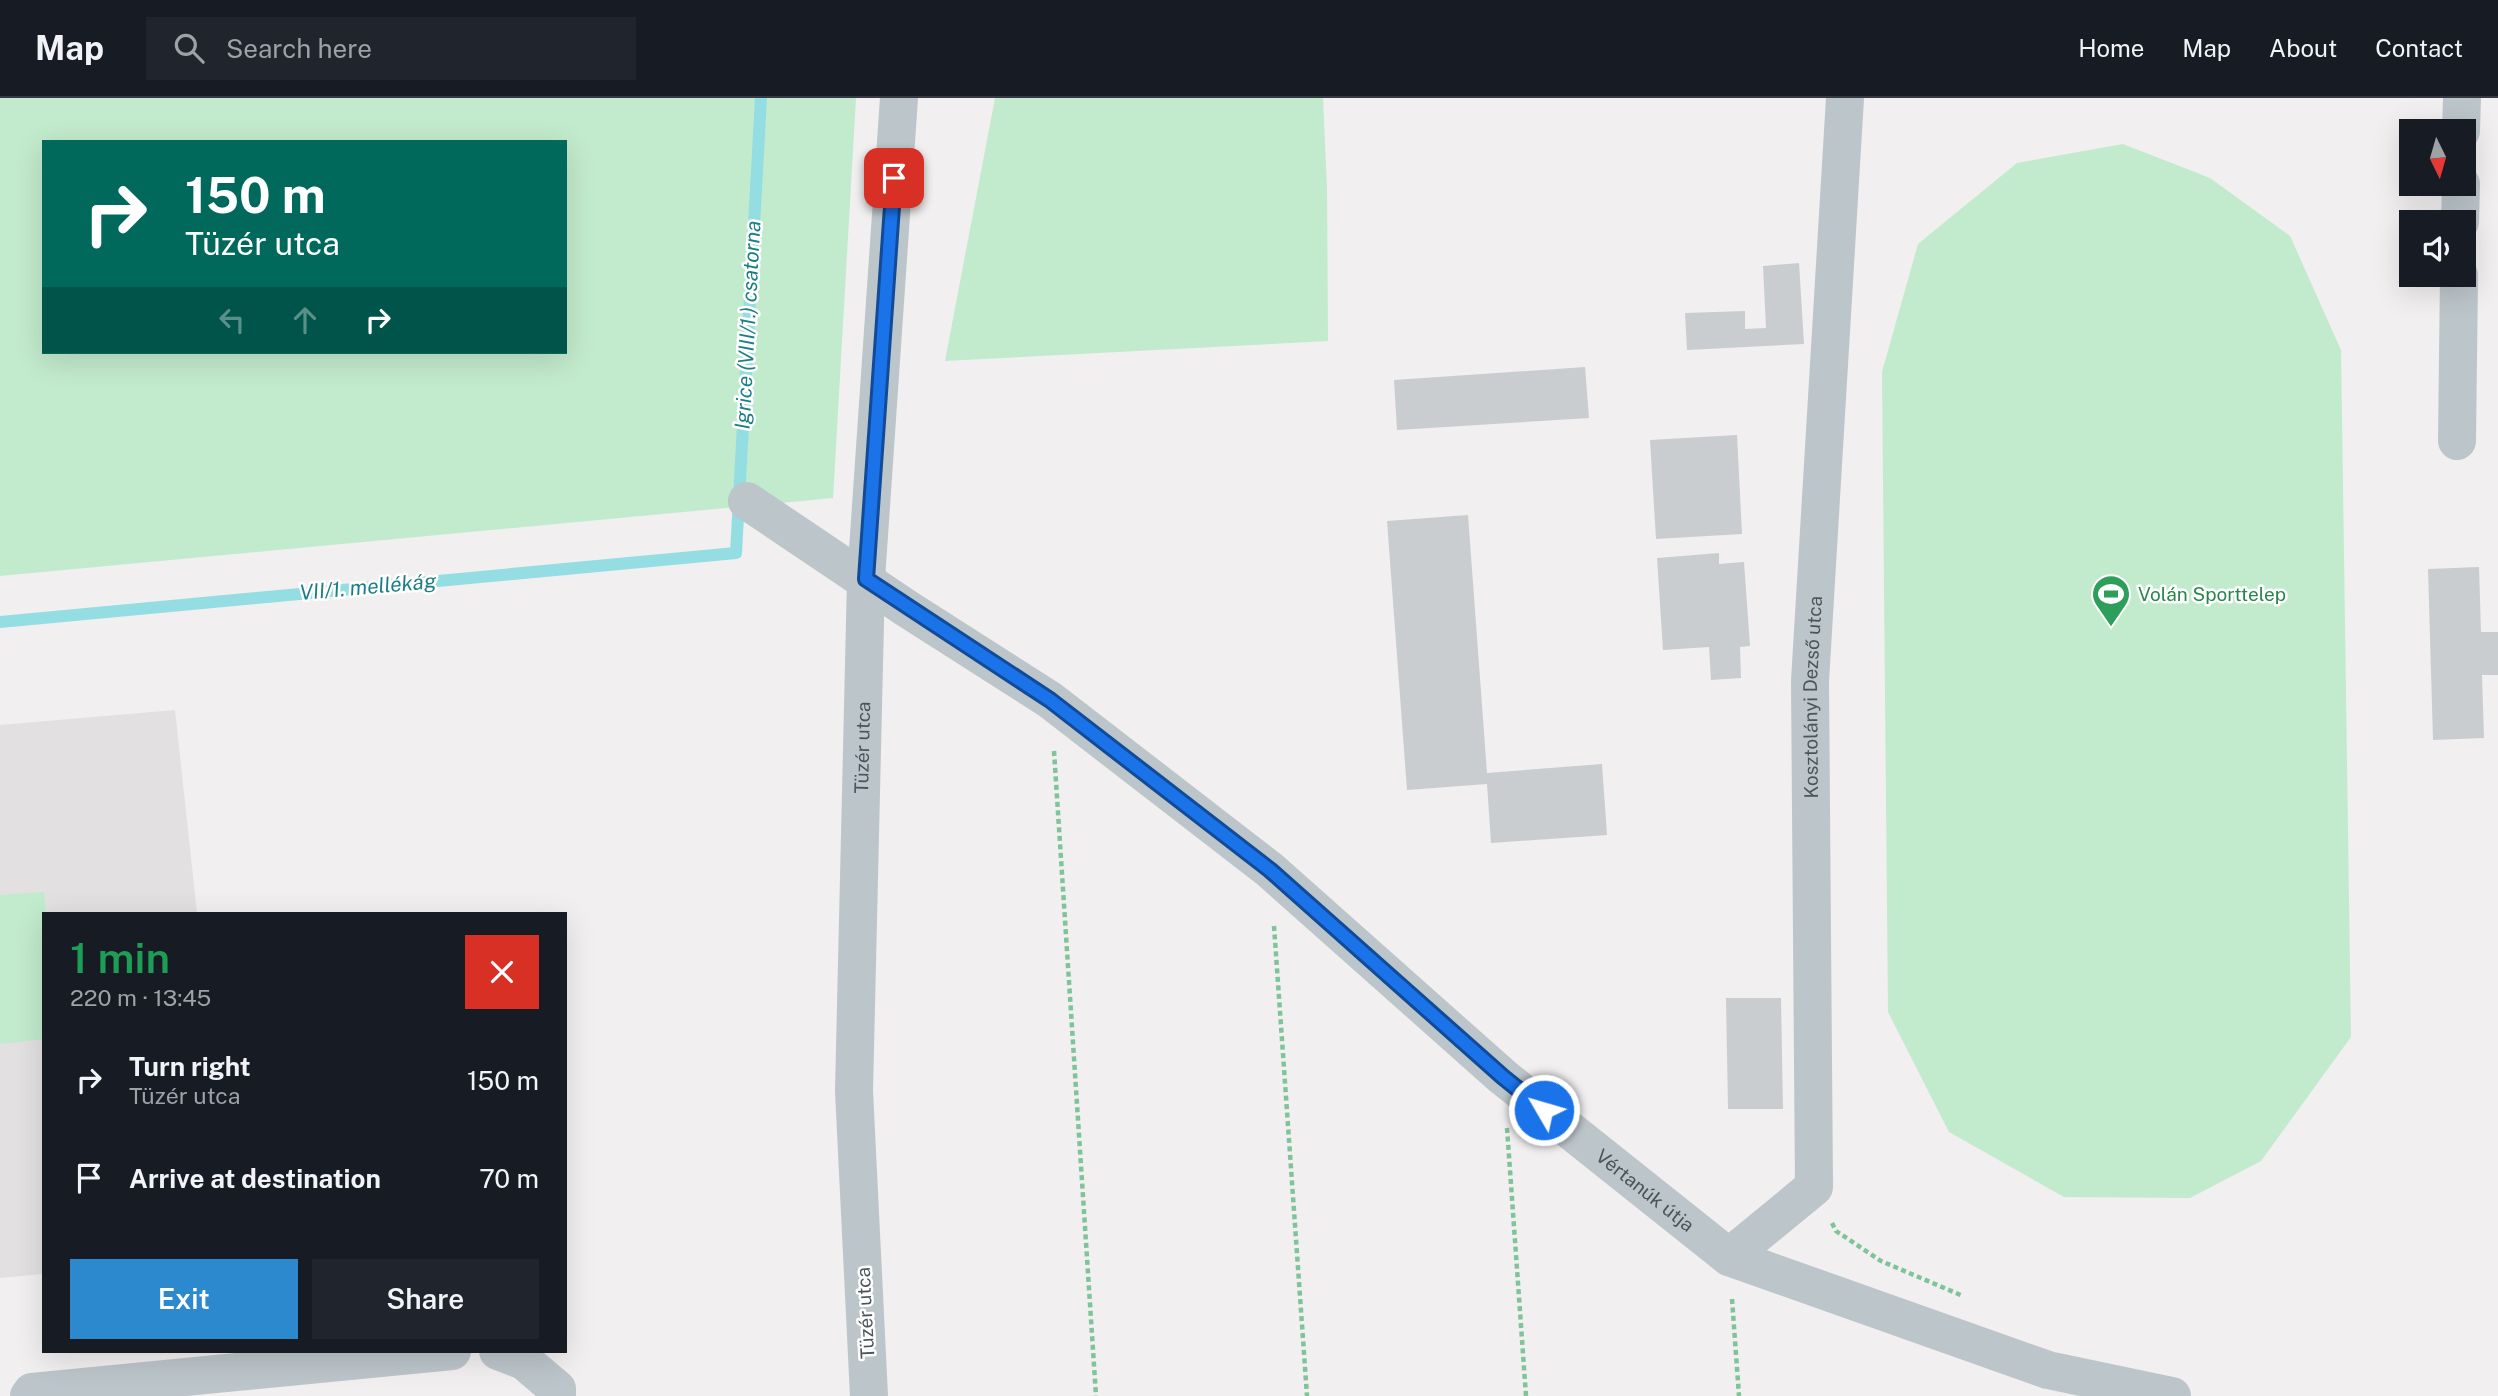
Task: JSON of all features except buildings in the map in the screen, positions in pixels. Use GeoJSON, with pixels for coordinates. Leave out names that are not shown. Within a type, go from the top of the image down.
{"type":"FeatureCollection","features":[{"type":"Feature","properties":{"kind":"street","name":"Tüzér utca"},"geometry":{"type":"LineString","coordinates":[[869,1396],[854,1091],[866,579],[899,98]]}},
{"type":"Feature","properties":{"kind":"street","name":"Kosztolányi Dezső utca"},"geometry":{"type":"LineString","coordinates":[[1814,1187],[1810,681],[1845,98]]}},
{"type":"Feature","properties":{"kind":"street"},"geometry":{"type":"LineString","coordinates":[[2461,119],[2462,98]]}},
{"type":"Feature","properties":{"kind":"street"},"geometry":{"type":"LineString","coordinates":[[2457,441],[2459,287]]}},
{"type":"Feature","properties":{"kind":"street","name":"Vértanúk útja"},"geometry":{"type":"LineString","coordinates":[[747,501],[1050,700],[1270,870],[1503,1077],[1729,1257],[2048,1383],[2172,1396]]}},
{"type":"Feature","properties":{"kind":"street"},"geometry":{"type":"LineString","coordinates":[[1729,1257],[1814,1187]]}},
{"type":"Feature","properties":{"kind":"street"},"geometry":{"type":"LineString","coordinates":[[29,1396],[33,1392],[252,1384],[440,1353]]}},
{"type":"Feature","properties":{"kind":"street"},"geometry":{"type":"LineString","coordinates":[[503,1353],[524,1362],[556,1389],[557,1396]]}},
{"type":"Feature","properties":{"kind":"path"},"geometry":{"type":"LineString","coordinates":[[1050,700],[1096,1396]]}},
{"type":"Feature","properties":{"kind":"path"},"geometry":{"type":"LineString","coordinates":[[1270,870],[1307,1396]]}},
{"type":"Feature","properties":{"kind":"path"},"geometry":{"type":"LineString","coordinates":[[1503,1077],[1526,1396]]}},
{"type":"Feature","properties":{"kind":"path"},"geometry":{"type":"LineString","coordinates":[[1814,1187],[1836,1231],[1881,1261],[1958,1292],[1968,1301]]}},
{"type":"Feature","properties":{"kind":"path"},"geometry":{"type":"LineString","coordinates":[[1729,1257],[1739,1396]]}},
{"type":"Feature","properties":{"kind":"shaded area"},"geometry":{"type":"Polygon","coordinates":[[[175,710],[197,912],[42,912],[42,1274],[0,1278],[0,725],[175,710]]]}},
{"type":"Feature","properties":{"kind":"green space"},"geometry":{"type":"Polygon","coordinates":[[[0,98],[856,98],[833,498],[0,576],[0,98]]]}},
{"type":"Feature","properties":{"kind":"green space"},"geometry":{"type":"Polygon","coordinates":[[[995,98],[1323,98],[1327,188],[1328,341],[945,361],[995,98]]]}},
{"type":"Feature","properties":{"kind":"green space"},"geometry":{"type":"Polygon","coordinates":[[[2123,144],[2210,178],[2290,236],[2341,350],[2351,1037],[2261,1161],[2190,1198],[2064,1197],[1949,1132],[1888,1012],[1882,372],[1918,244],[2017,163],[2123,144]]]}},
{"type":"Feature","properties":{"kind":"green space"},"geometry":{"type":"Polygon","coordinates":[[[44,892],[46,912],[42,912],[42,1039],[0,1044],[0,895],[44,892]]]}},
{"type":"Feature","properties":{"kind":"waterway","name":"VII/1. mellékág"},"geometry":{"type":"LineString","coordinates":[[0,622],[736,553],[761,98]]}},
{"type":"Feature","properties":{"kind":"place","name":"Volán Sporttelep"},"geometry":{"type":"Point","coordinates":[2111,628]}},
{"type":"Feature","properties":{"kind":"route"},"geometry":{"type":"LineString","coordinates":[[894,178],[866,579],[906,608],[1050,700],[1270,870],[1503,1077],[1544,1110]]}},
{"type":"Feature","properties":{"kind":"water label","name":"Igrice (VIII/1.) csatorna"},"geometry":{"type":"Point","coordinates":[748,325]}}]}
